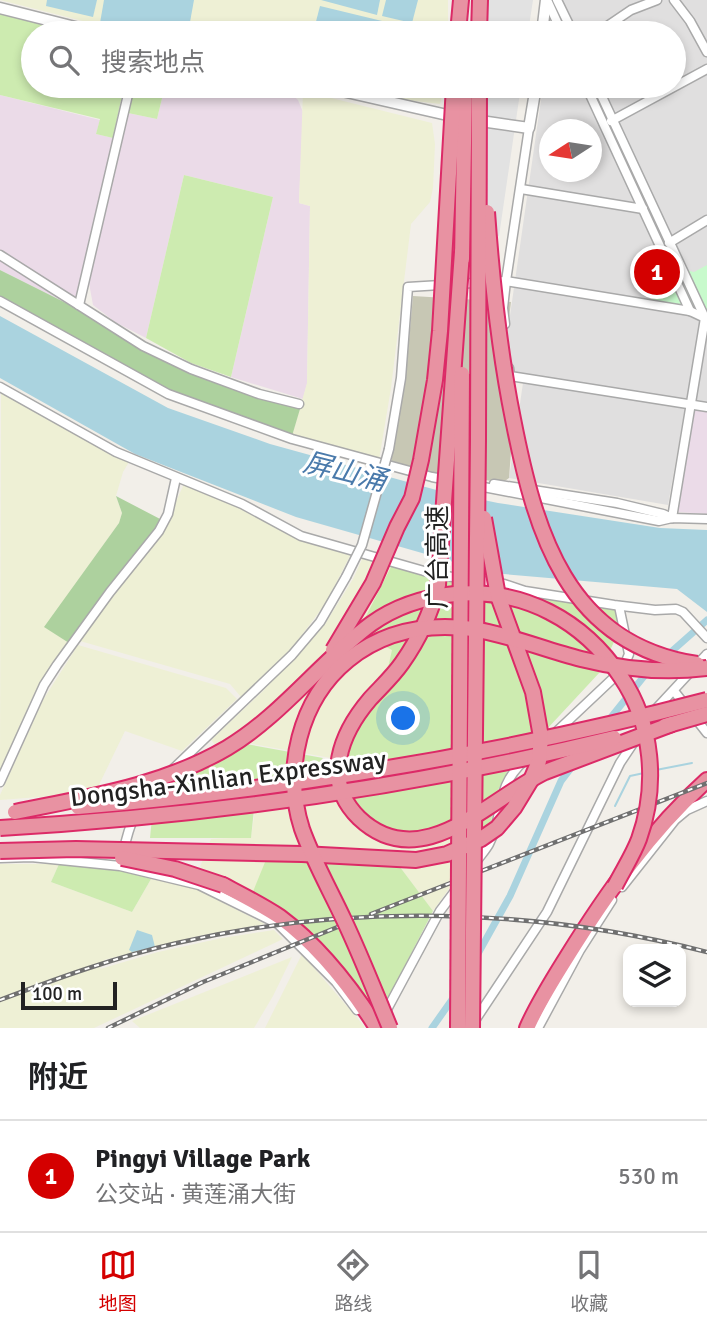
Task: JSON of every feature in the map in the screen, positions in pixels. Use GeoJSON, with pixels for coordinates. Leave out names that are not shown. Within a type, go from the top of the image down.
{"type":"FeatureCollection","features":[{"type":"Feature","properties":{"kind":"highway"},"geometry":{"type":"LineString","coordinates":[[460,21],[463,0]]}},
{"type":"Feature","properties":{"kind":"highway"},"geometry":{"type":"LineString","coordinates":[[463,0],[464,21]]}},
{"type":"Feature","properties":{"kind":"highway"},"geometry":{"type":"LineString","coordinates":[[479,21],[480,0]]}},
{"type":"Feature","properties":{"kind":"highway"},"geometry":{"type":"LineString","coordinates":[[318,671],[345,632],[373,583],[412,498],[421,460],[435,380],[440,331],[453,98]]}},
{"type":"Feature","properties":{"kind":"highway","name":"广台高速"},"geometry":{"type":"LineString","coordinates":[[457,1028],[462,252],[473,98]]}},
{"type":"Feature","properties":{"kind":"highway","name":"广台高速"},"geometry":{"type":"LineString","coordinates":[[471,1028],[478,440],[474,98]]}},
{"type":"Feature","properties":{"kind":"highway"},"geometry":{"type":"LineString","coordinates":[[475,98],[493,294],[504,372],[522,465],[549,551],[582,603],[608,627],[671,659],[707,666]]}},
{"type":"Feature","properties":{"kind":"highway"},"geometry":{"type":"LineString","coordinates":[[462,252],[438,586],[427,619],[409,653],[370,698],[347,732],[338,763],[339,786],[354,813],[376,830],[395,838],[424,839],[474,817],[528,780],[545,772],[671,724]]}},
{"type":"Feature","properties":{"kind":"highway"},"geometry":{"type":"LineString","coordinates":[[0,851],[76,849],[302,854],[416,860],[447,854],[496,828],[531,780],[539,761],[541,743],[533,692],[492,574],[480,486],[478,440]]}},
{"type":"Feature","properties":{"kind":"highway"},"geometry":{"type":"LineString","coordinates":[[15,812],[121,790],[188,768],[227,747],[259,725],[371,624],[406,605],[440,596],[480,593],[513,597],[533,603],[572,624],[612,663],[629,688],[638,708],[650,755],[651,783],[647,813],[638,841],[615,886]]}},
{"type":"Feature","properties":{"kind":"highway"},"geometry":{"type":"LineString","coordinates":[[390,1028],[352,936],[307,841],[297,811],[294,792],[295,763],[302,729],[314,701],[334,674],[355,655],[384,638],[435,627],[489,633],[582,659],[619,666],[672,670],[707,666]]}},
{"type":"Feature","properties":{"kind":"highway","name":"Dongsha-Xinlian Expressway"},"geometry":{"type":"LineString","coordinates":[[0,813],[194,796],[388,769],[561,736],[707,700]]}},
{"type":"Feature","properties":{"kind":"highway","name":"Dongsha-Xinlian Expressway"},"geometry":{"type":"LineString","coordinates":[[0,828],[190,811],[331,793],[494,765],[707,714]]}},
{"type":"Feature","properties":{"kind":"highway"},"geometry":{"type":"LineString","coordinates":[[527,1028],[536,1007],[590,918],[655,834],[685,799],[707,779]]}},
{"type":"Feature","properties":{"kind":"highway"},"geometry":{"type":"LineString","coordinates":[[76,849],[198,875],[258,904],[296,929],[310,943],[354,995],[377,1028]]}},
{"type":"Feature","properties":{"kind":"street"},"geometry":{"type":"LineString","coordinates":[[543,21],[546,0]]}},
{"type":"Feature","properties":{"kind":"street"},"geometry":{"type":"LineString","coordinates":[[546,0],[556,21]]}},
{"type":"Feature","properties":{"kind":"street"},"geometry":{"type":"LineString","coordinates":[[557,0],[567,21]]}},
{"type":"Feature","properties":{"kind":"street"},"geometry":{"type":"LineString","coordinates":[[615,21],[631,10],[657,0]]}},
{"type":"Feature","properties":{"kind":"street"},"geometry":{"type":"LineString","coordinates":[[674,0],[690,21],[707,52]]}},
{"type":"Feature","properties":{"kind":"street"},"geometry":{"type":"LineString","coordinates":[[0,8],[51,21]]}},
{"type":"Feature","properties":{"kind":"street"},"geometry":{"type":"LineString","coordinates":[[686,80],[707,69]]}},
{"type":"Feature","properties":{"kind":"street"},"geometry":{"type":"LineString","coordinates":[[79,304],[127,98]]}},
{"type":"Feature","properties":{"kind":"street"},"geometry":{"type":"LineString","coordinates":[[370,98],[441,115],[529,128]]}},
{"type":"Feature","properties":{"kind":"street"},"geometry":{"type":"LineString","coordinates":[[534,98],[503,308],[510,376],[707,407]]}},
{"type":"Feature","properties":{"kind":"street"},"geometry":{"type":"LineString","coordinates":[[592,98],[690,311]]}},
{"type":"Feature","properties":{"kind":"street"},"geometry":{"type":"LineString","coordinates":[[603,98],[706,318],[672,518]]}},
{"type":"Feature","properties":{"kind":"street"},"geometry":{"type":"LineString","coordinates":[[604,124],[654,98]]}},
{"type":"Feature","properties":{"kind":"street"},"geometry":{"type":"LineString","coordinates":[[521,189],[643,209]]}},
{"type":"Feature","properties":{"kind":"street"},"geometry":{"type":"LineString","coordinates":[[669,243],[707,220]]}},
{"type":"Feature","properties":{"kind":"street"},"geometry":{"type":"LineString","coordinates":[[0,255],[143,346],[191,369],[259,394],[299,404]]}},
{"type":"Feature","properties":{"kind":"street"},"geometry":{"type":"LineString","coordinates":[[120,866],[128,828],[146,793],[292,655],[320,622],[362,545],[389,450],[401,377],[408,287],[506,281],[690,311],[706,318]]}},
{"type":"Feature","properties":{"kind":"street"},"geometry":{"type":"LineString","coordinates":[[0,301],[168,394],[292,439],[432,477],[460,478],[617,503],[672,518],[707,519]]}},
{"type":"Feature","properties":{"kind":"street"},"geometry":{"type":"LineString","coordinates":[[0,387],[117,452],[242,504],[301,536],[438,575],[619,606],[655,610],[676,609],[683,612],[707,637]]}},
{"type":"Feature","properties":{"kind":"street"},"geometry":{"type":"LineString","coordinates":[[0,782],[41,692],[57,665],[159,531],[168,514],[176,478]]}},
{"type":"Feature","properties":{"kind":"street"},"geometry":{"type":"LineString","coordinates":[[377,1028],[440,911],[489,845],[502,790],[511,773],[623,669],[629,654],[619,606]]}},
{"type":"Feature","properties":{"kind":"street"},"geometry":{"type":"LineString","coordinates":[[471,1028],[547,912],[621,763],[655,709],[707,654]]}},
{"type":"Feature","properties":{"kind":"street"},"geometry":{"type":"LineString","coordinates":[[674,691],[707,733]]}},
{"type":"Feature","properties":{"kind":"street"},"geometry":{"type":"LineString","coordinates":[[538,1028],[580,950],[618,892],[676,820],[687,810],[707,801]]}},
{"type":"Feature","properties":{"kind":"street"},"geometry":{"type":"LineString","coordinates":[[0,858],[31,857],[120,866],[199,885],[278,924],[336,982],[370,1028]]}},
{"type":"Feature","properties":{"kind":"shaded area"},"geometry":{"type":"Polygon","coordinates":[[[0,0],[448,0],[448,21],[83,21],[0,0]]]}},
{"type":"Feature","properties":{"kind":"shaded area"},"geometry":{"type":"Polygon","coordinates":[[[486,0],[533,0],[530,21],[479,21],[486,0]]]}},
{"type":"Feature","properties":{"kind":"shaded area"},"geometry":{"type":"Polygon","coordinates":[[[554,0],[707,0],[707,403],[687,397],[668,505],[509,478],[523,383],[501,378],[541,98],[686,98],[686,21],[551,21],[554,0]]]}},
{"type":"Feature","properties":{"kind":"shaded area"},"geometry":{"type":"Polygon","coordinates":[[[0,95],[100,120],[96,134],[113,138],[74,307],[0,270],[0,95]]]}},
{"type":"Feature","properties":{"kind":"shaded area"},"geometry":{"type":"Polygon","coordinates":[[[162,98],[298,100],[303,112],[299,203],[310,206],[307,384],[303,399],[231,377],[273,197],[184,175],[146,338],[115,322],[93,305],[89,283],[128,113],[157,119],[162,98]]]}},
{"type":"Feature","properties":{"kind":"shaded area"},"geometry":{"type":"Polygon","coordinates":[[[303,98],[331,98],[432,123],[435,144],[433,188],[430,202],[411,224],[391,388],[379,460],[292,436],[307,383],[310,206],[299,203],[303,98]]]}},
{"type":"Feature","properties":{"kind":"shaded area"},"geometry":{"type":"Polygon","coordinates":[[[394,98],[442,98],[440,104],[394,98]]]}},
{"type":"Feature","properties":{"kind":"shaded area"},"geometry":{"type":"Polygon","coordinates":[[[456,98],[519,98],[499,236],[440,227],[456,98]]]}},
{"type":"Feature","properties":{"kind":"shaded area"},"geometry":{"type":"Polygon","coordinates":[[[413,296],[511,302],[501,383],[516,386],[509,478],[502,483],[459,475],[434,475],[391,463],[406,373],[413,296]]]}},
{"type":"Feature","properties":{"kind":"shaded area"},"geometry":{"type":"Polygon","coordinates":[[[1,393],[129,462],[116,496],[122,513],[119,523],[45,627],[69,643],[53,662],[35,692],[0,770],[1,393]]]}},
{"type":"Feature","properties":{"kind":"shaded area"},"geometry":{"type":"Polygon","coordinates":[[[695,408],[707,412],[707,514],[678,512],[695,408]]]}},
{"type":"Feature","properties":{"kind":"shaded area"},"geometry":{"type":"Polygon","coordinates":[[[184,484],[229,500],[244,511],[294,537],[351,554],[326,603],[292,648],[241,697],[230,684],[80,641],[161,534],[184,484]]]}},
{"type":"Feature","properties":{"kind":"shaded area"},"geometry":{"type":"Polygon","coordinates":[[[363,557],[392,565],[393,650],[382,695],[342,760],[231,740],[218,748],[211,740],[263,691],[325,624],[353,579],[363,557]]]}},
{"type":"Feature","properties":{"kind":"shaded area"},"geometry":{"type":"Polygon","coordinates":[[[78,645],[226,688],[237,699],[182,751],[125,731],[97,789],[0,800],[43,700],[78,645]]]}},
{"type":"Feature","properties":{"kind":"shaded area"},"geometry":{"type":"Polygon","coordinates":[[[350,799],[451,835],[451,886],[433,911],[397,863],[252,894],[200,867],[211,839],[251,837],[255,811],[350,799]]]}},
{"type":"Feature","properties":{"kind":"shaded area"},"geometry":{"type":"Polygon","coordinates":[[[0,864],[59,864],[51,882],[132,912],[151,879],[194,888],[265,924],[198,936],[104,960],[100,969],[158,952],[222,938],[274,930],[283,939],[94,1028],[0,1028],[0,864]]]}},
{"type":"Feature","properties":{"kind":"shaded area"},"geometry":{"type":"Polygon","coordinates":[[[302,954],[364,1026],[364,1028],[265,1028],[302,954]]]}},
{"type":"Feature","properties":{"kind":"shaded area"},"geometry":{"type":"Polygon","coordinates":[[[292,957],[254,1028],[140,1028],[132,1021],[292,957]]]}},
{"type":"Feature","properties":{"kind":"green space"},"geometry":{"type":"Polygon","coordinates":[[[0,14],[28,21],[21,21],[21,98],[121,98],[113,138],[96,134],[100,119],[0,95],[0,14]]]}},
{"type":"Feature","properties":{"kind":"green space"},"geometry":{"type":"Polygon","coordinates":[[[131,98],[162,98],[157,119],[128,113],[131,98]]]}},
{"type":"Feature","properties":{"kind":"green space"},"geometry":{"type":"Polygon","coordinates":[[[184,175],[273,197],[231,377],[191,363],[146,338],[184,175]]]}},
{"type":"Feature","properties":{"kind":"green space"},"geometry":{"type":"Polygon","coordinates":[[[656,263],[694,272],[707,265],[707,315],[652,301],[656,263]]]}},
{"type":"Feature","properties":{"kind":"green space"},"geometry":{"type":"Polygon","coordinates":[[[0,270],[74,307],[139,348],[190,373],[257,398],[300,409],[292,436],[160,386],[0,298],[0,270]]]}},
{"type":"Feature","properties":{"kind":"green space"},"geometry":{"type":"Polygon","coordinates":[[[116,496],[162,520],[69,643],[44,627],[119,523],[122,513],[116,496]]]}},
{"type":"Feature","properties":{"kind":"green space"},"geometry":{"type":"Polygon","coordinates":[[[392,565],[430,577],[615,610],[620,629],[600,672],[507,772],[498,790],[490,826],[451,886],[451,836],[395,833],[364,817],[350,799],[342,760],[355,726],[382,695],[392,650],[358,632],[392,565]]]}},
{"type":"Feature","properties":{"kind":"green space"},"geometry":{"type":"Polygon","coordinates":[[[246,744],[323,758],[311,772],[257,780],[251,838],[150,838],[155,788],[246,744]]]}},
{"type":"Feature","properties":{"kind":"green space"},"geometry":{"type":"Polygon","coordinates":[[[270,850],[397,863],[433,911],[378,1018],[252,894],[270,850]]]}},
{"type":"Feature","properties":{"kind":"green space"},"geometry":{"type":"Polygon","coordinates":[[[59,864],[120,870],[151,879],[132,912],[51,882],[59,864]]]}},
{"type":"Feature","properties":{"kind":"water"},"geometry":{"type":"Polygon","coordinates":[[[47,0],[97,0],[93,17],[46,6],[47,0]]]}},
{"type":"Feature","properties":{"kind":"water"},"geometry":{"type":"Polygon","coordinates":[[[104,0],[194,0],[190,21],[100,21],[104,0]]]}},
{"type":"Feature","properties":{"kind":"water"},"geometry":{"type":"Polygon","coordinates":[[[321,0],[380,0],[377,15],[321,0]]]}},
{"type":"Feature","properties":{"kind":"water"},"geometry":{"type":"Polygon","coordinates":[[[386,0],[418,0],[413,21],[382,16],[386,0]]]}},
{"type":"Feature","properties":{"kind":"water"},"geometry":{"type":"Polygon","coordinates":[[[320,6],[382,21],[316,21],[320,6]]]}},
{"type":"Feature","properties":{"kind":"water","name":"屏山涌"},"geometry":{"type":"Polygon","coordinates":[[[0,316],[168,408],[270,444],[440,491],[498,503],[660,528],[707,530],[707,612],[677,589],[492,573],[296,517],[135,454],[0,378],[0,316]]]}},
{"type":"Feature","properties":{"kind":"water"},"geometry":{"type":"Polygon","coordinates":[[[137,930],[152,935],[155,947],[132,952],[129,950],[137,930]]]}},
{"type":"Feature","properties":{"kind":"waterway"},"geometry":{"type":"LineString","coordinates":[[592,741],[645,675],[707,620]]}},
{"type":"Feature","properties":{"kind":"waterway"},"geometry":{"type":"LineString","coordinates":[[656,770],[692,763]]}},
{"type":"Feature","properties":{"kind":"waterway"},"geometry":{"type":"LineString","coordinates":[[475,959],[510,896],[561,781],[574,764]]}},
{"type":"Feature","properties":{"kind":"waterway"},"geometry":{"type":"LineString","coordinates":[[615,806],[630,776],[644,773]]}},
{"type":"Feature","properties":{"kind":"waterway"},"geometry":{"type":"LineString","coordinates":[[432,1028],[456,994]]}},
{"type":"Feature","properties":{"kind":"railway"},"geometry":{"type":"LineString","coordinates":[[371,914],[707,783]]}},
{"type":"Feature","properties":{"kind":"railway"},"geometry":{"type":"LineString","coordinates":[[0,1000],[87,968],[177,943],[308,921],[442,916],[510,919],[642,937],[707,952]]}},
{"type":"Feature","properties":{"kind":"railway"},"geometry":{"type":"LineString","coordinates":[[108,1028],[203,982],[345,924]]}},
{"type":"Feature","properties":{"kind":"place","name":"Pingyi Village Park"},"geometry":{"type":"Point","coordinates":[657,272]}}]}
